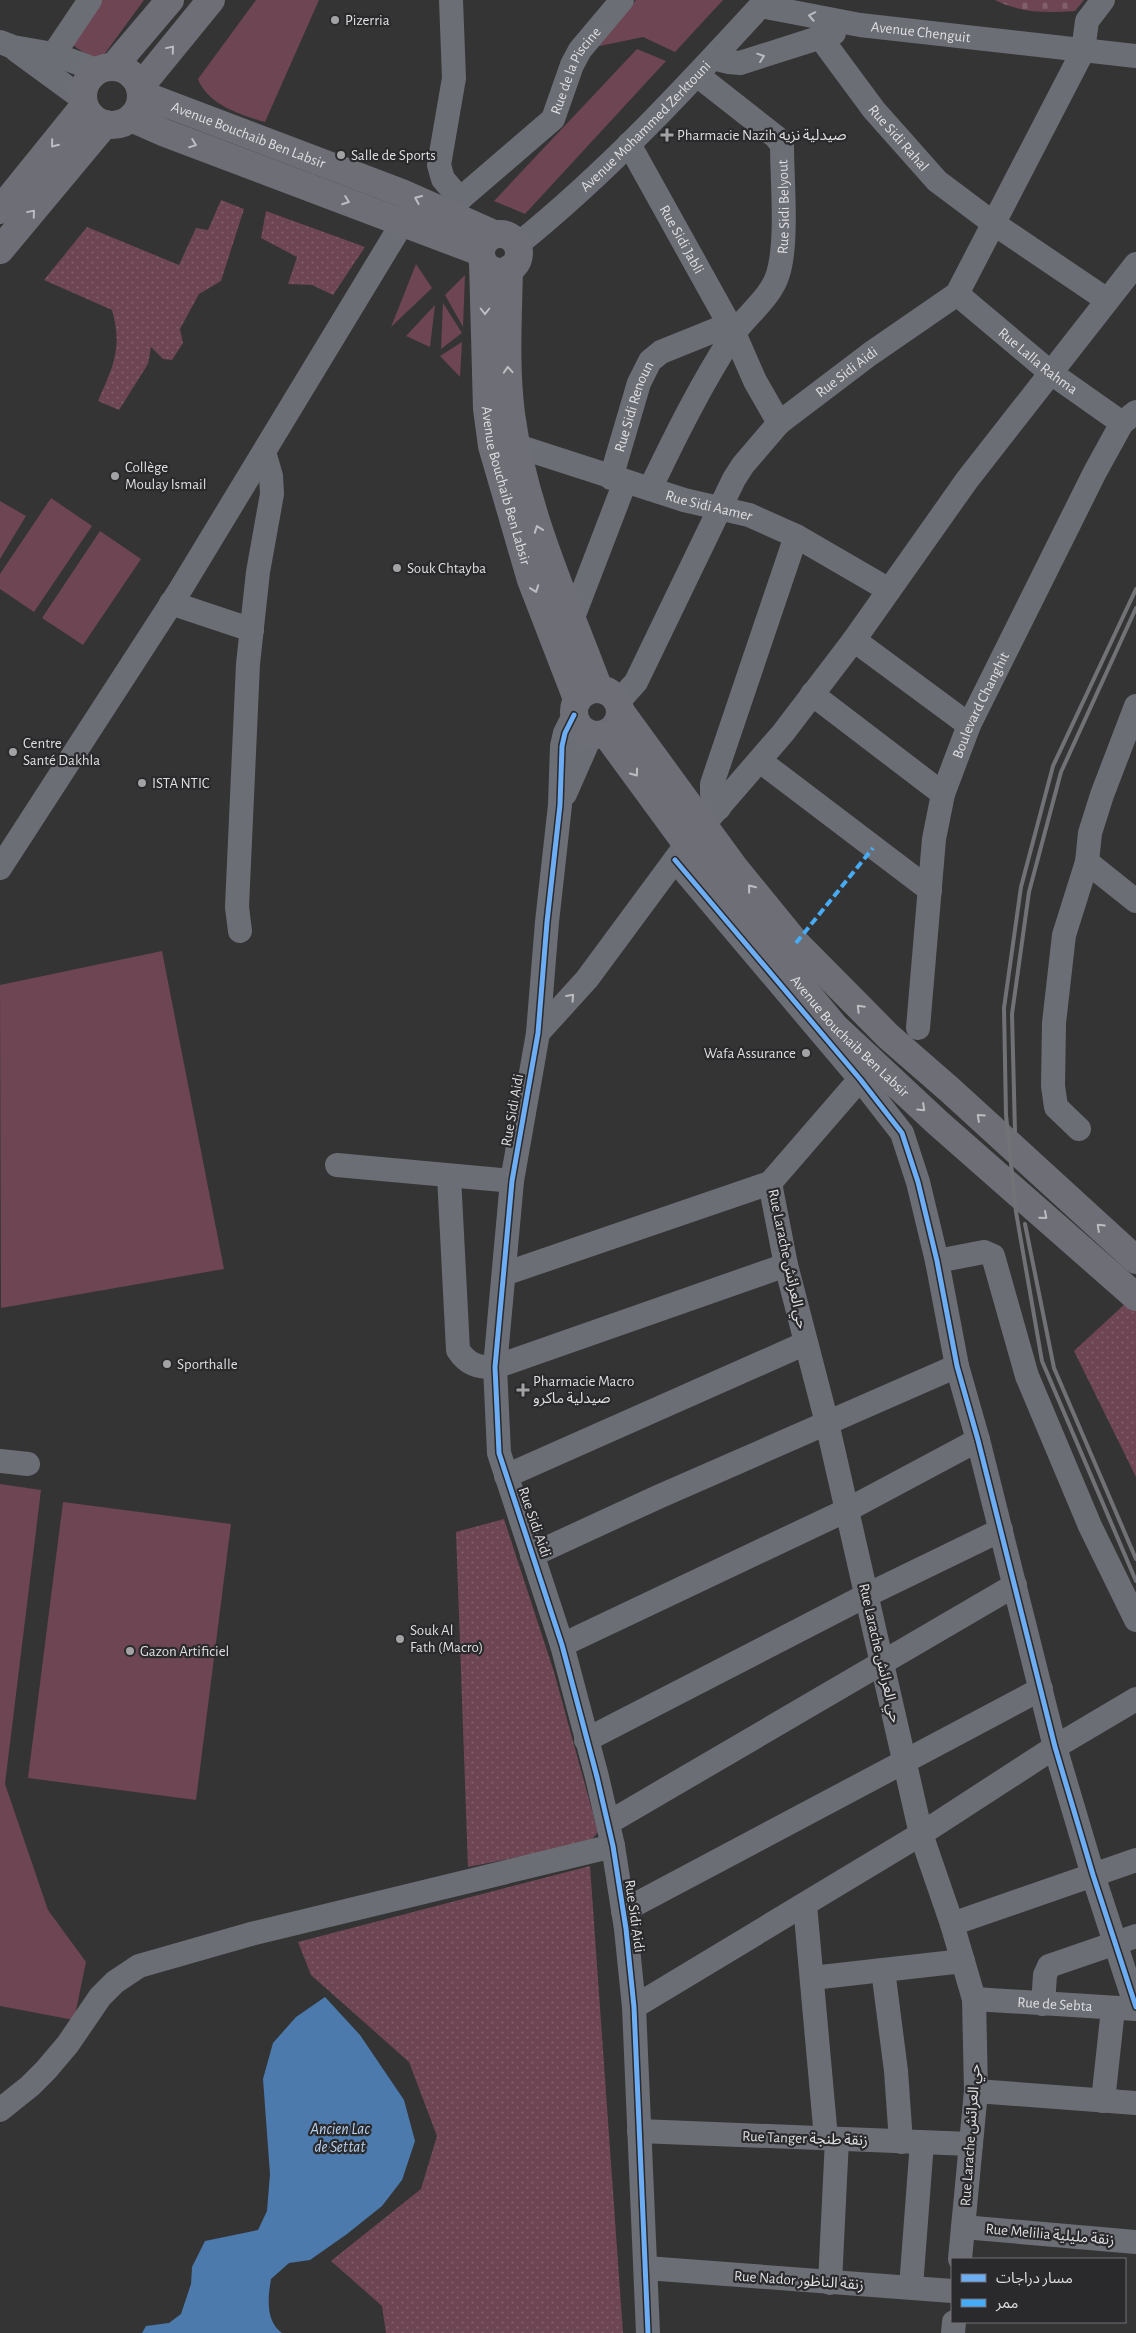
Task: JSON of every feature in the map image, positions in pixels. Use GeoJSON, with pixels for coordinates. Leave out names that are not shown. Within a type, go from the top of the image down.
{"type":"FeatureCollection","features":[{"type":"Feature","properties":{"kind":"main road"},"geometry":{"type":"LineString","coordinates":[[0,210],[83,102],[87,79],[106,68],[170,0]]}},
{"type":"Feature","properties":{"kind":"main road"},"geometry":{"type":"LineString","coordinates":[[83,102],[96,120],[105,124],[119,124],[211,0]]}},
{"type":"Feature","properties":{"kind":"main road"},"geometry":{"type":"LineString","coordinates":[[106,68],[130,73],[138,99]]}},
{"type":"Feature","properties":{"kind":"main road","name":"Avenue Bouchaib Ben Labsir"},"geometry":{"type":"LineString","coordinates":[[138,99],[454,206],[497,253],[511,413],[517,446],[532,511],[572,620],[598,712],[712,817],[734,867],[796,943],[888,1036],[958,1097],[1136,1260]]}},
{"type":"Feature","properties":{"kind":"main road","name":"Avenue Bouchaib Ben Labsir"},"geometry":{"type":"LineString","coordinates":[[138,99],[165,133],[403,222],[497,253]]}},
{"type":"Feature","properties":{"kind":"main road"},"geometry":{"type":"LineString","coordinates":[[0,250],[105,124]]}},
{"type":"Feature","properties":{"kind":"main road","name":"Avenue Bouchaib Ben Labsir"},"geometry":{"type":"LineString","coordinates":[[497,253],[486,409],[492,446],[531,580],[598,712],[680,853],[713,880],[836,1027],[938,1123],[1136,1297]]}},
{"type":"Feature","properties":{"kind":"street"},"geometry":{"type":"LineString","coordinates":[[48,62],[90,0]]}},
{"type":"Feature","properties":{"kind":"street"},"geometry":{"type":"LineString","coordinates":[[451,0],[454,78],[439,165],[454,206]]}},
{"type":"Feature","properties":{"kind":"street","name":"Rue de la Piscine"},"geometry":{"type":"LineString","coordinates":[[454,206],[553,119],[572,65],[580,50],[622,0]]}},
{"type":"Feature","properties":{"kind":"street"},"geometry":{"type":"LineString","coordinates":[[1103,0],[1087,21],[1084,29],[1083,51],[1136,56]]}},
{"type":"Feature","properties":{"kind":"street","name":"Avenue Chenguit"},"geometry":{"type":"LineString","coordinates":[[763,3],[860,25],[1083,51]]}},
{"type":"Feature","properties":{"kind":"street","name":"Avenue Mohammed Zerktouni"},"geometry":{"type":"LineString","coordinates":[[497,253],[552,218],[697,75],[763,3]]}},
{"type":"Feature","properties":{"kind":"street"},"geometry":{"type":"LineString","coordinates":[[713,58],[740,63],[860,25]]}},
{"type":"Feature","properties":{"kind":"street","name":"Rue Sidi Rahal"},"geometry":{"type":"LineString","coordinates":[[820,37],[874,110],[925,169],[948,190],[993,223],[1107,300]]}},
{"type":"Feature","properties":{"kind":"street"},"geometry":{"type":"LineString","coordinates":[[6,45],[48,62],[106,68]]}},
{"type":"Feature","properties":{"kind":"street","name":"Rue Sidi Aidi"},"geometry":{"type":"LineString","coordinates":[[648,2333],[634,2007],[623,1911],[612,1846],[608,1823],[562,1645],[499,1454],[495,1367],[512,1181],[538,1033],[547,922],[560,805],[562,746],[565,733],[598,712],[636,682],[720,508],[743,465],[779,423],[870,354],[957,294],[1083,51]]}},
{"type":"Feature","properties":{"kind":"street"},"geometry":{"type":"LineString","coordinates":[[48,62],[83,102]]}},
{"type":"Feature","properties":{"kind":"street","name":"Rue Sidi Belyout"},"geometry":{"type":"LineString","coordinates":[[697,75],[776,137],[782,145],[783,226],[778,276],[768,293],[731,329]]}},
{"type":"Feature","properties":{"kind":"street","name":"Rue Sidi Jabli"},"geometry":{"type":"LineString","coordinates":[[629,144],[731,329],[755,381],[779,423]]}},
{"type":"Feature","properties":{"kind":"street"},"geometry":{"type":"LineString","coordinates":[[0,868],[171,603],[403,222]]}},
{"type":"Feature","properties":{"kind":"street"},"geometry":{"type":"LineString","coordinates":[[538,1033],[587,979],[680,853],[760,761],[854,640],[966,480],[1136,264]]}},
{"type":"Feature","properties":{"kind":"street","name":"Rue Lalla Rahma"},"geometry":{"type":"LineString","coordinates":[[957,294],[1051,373],[1129,418]]}},
{"type":"Feature","properties":{"kind":"street"},"geometry":{"type":"LineString","coordinates":[[650,489],[731,329]]}},
{"type":"Feature","properties":{"kind":"street","name":"Rue Sidi Renoun"},"geometry":{"type":"LineString","coordinates":[[572,620],[618,480],[639,384],[650,361],[660,352],[731,329]]}},
{"type":"Feature","properties":{"kind":"street","name":"Boulevard Changhit"},"geometry":{"type":"LineString","coordinates":[[918,1028],[934,839],[943,794],[969,725],[1095,472],[1129,418]]}},
{"type":"Feature","properties":{"kind":"street","name":"Rue Sidi Aamer"},"geometry":{"type":"LineString","coordinates":[[517,446],[697,504],[749,515],[796,536],[889,590]]}},
{"type":"Feature","properties":{"kind":"street"},"geometry":{"type":"LineString","coordinates":[[240,932],[237,907],[245,712],[258,572],[272,494],[271,476],[264,452]]}},
{"type":"Feature","properties":{"kind":"street"},"geometry":{"type":"LineString","coordinates":[[712,817],[712,784],[796,536]]}},
{"type":"Feature","properties":{"kind":"street"},"geometry":{"type":"LineString","coordinates":[[171,603],[252,630]]}},
{"type":"Feature","properties":{"kind":"street"},"geometry":{"type":"LineString","coordinates":[[854,640],[969,725]]}},
{"type":"Feature","properties":{"kind":"street"},"geometry":{"type":"LineString","coordinates":[[812,694],[943,794]]}},
{"type":"Feature","properties":{"kind":"street"},"geometry":{"type":"LineString","coordinates":[[1079,1129],[1056,1107],[1053,1086],[1054,1023],[1064,935],[1087,862],[1090,833],[1102,795],[1136,706]]}},
{"type":"Feature","properties":{"kind":"street"},"geometry":{"type":"LineString","coordinates":[[760,761],[930,890]]}},
{"type":"Feature","properties":{"kind":"street"},"geometry":{"type":"LineString","coordinates":[[680,853],[902,1134],[918,1182],[937,1261],[957,1366],[978,1440],[1055,1746],[1093,1875],[1126,1940],[1128,2008],[1103,2101]]}},
{"type":"Feature","properties":{"kind":"street"},"geometry":{"type":"LineString","coordinates":[[1087,862],[1136,901]]}},
{"type":"Feature","properties":{"kind":"street","name":"Rue Larache حي العرائش"},"geometry":{"type":"LineString","coordinates":[[860,1079],[770,1183],[786,1265],[827,1423],[921,1834],[952,1924],[974,1999],[976,2092],[960,2258]]}},
{"type":"Feature","properties":{"kind":"street"},"geometry":{"type":"LineString","coordinates":[[337,1165],[512,1181]]}},
{"type":"Feature","properties":{"kind":"street"},"geometry":{"type":"LineString","coordinates":[[449,1176],[458,1350],[464,1359],[474,1365],[495,1367],[786,1265]]}},
{"type":"Feature","properties":{"kind":"street"},"geometry":{"type":"LineString","coordinates":[[504,1274],[770,1183]]}},
{"type":"Feature","properties":{"kind":"street"},"geometry":{"type":"LineString","coordinates":[[937,1261],[984,1252],[993,1256],[1027,1376],[1090,1526],[1136,1620]]}},
{"type":"Feature","properties":{"kind":"street"},"geometry":{"type":"LineString","coordinates":[[506,1476],[806,1343]]}},
{"type":"Feature","properties":{"kind":"street"},"geometry":{"type":"LineString","coordinates":[[532,1555],[658,1497],[957,1366]]}},
{"type":"Feature","properties":{"kind":"street"},"geometry":{"type":"LineString","coordinates":[[562,1645],[847,1510],[978,1440]]}},
{"type":"Feature","properties":{"kind":"street"},"geometry":{"type":"LineString","coordinates":[[0,1461],[28,1464]]}},
{"type":"Feature","properties":{"kind":"street"},"geometry":{"type":"LineString","coordinates":[[586,1740],[867,1595],[1001,1530]]}},
{"type":"Feature","properties":{"kind":"street"},"geometry":{"type":"LineString","coordinates":[[608,1823],[1015,1585]]}},
{"type":"Feature","properties":{"kind":"street"},"geometry":{"type":"LineString","coordinates":[[623,1911],[904,1760],[1041,1689]]}},
{"type":"Feature","properties":{"kind":"street"},"geometry":{"type":"LineString","coordinates":[[634,2007],[921,1834],[1055,1746],[1136,1699]]}},
{"type":"Feature","properties":{"kind":"street"},"geometry":{"type":"LineString","coordinates":[[0,2110],[30,2086],[46,2070],[100,1997],[115,1982],[139,1966],[251,1934],[612,1846]]}},
{"type":"Feature","properties":{"kind":"street"},"geometry":{"type":"LineString","coordinates":[[952,1924],[1136,1860]]}},
{"type":"Feature","properties":{"kind":"street"},"geometry":{"type":"LineString","coordinates":[[805,1904],[831,2139],[830,2283]]}},
{"type":"Feature","properties":{"kind":"street"},"geometry":{"type":"LineString","coordinates":[[1043,2004],[1045,1975],[1049,1966],[1126,1940]]}},
{"type":"Feature","properties":{"kind":"street"},"geometry":{"type":"LineString","coordinates":[[812,1978],[963,1961]]}},
{"type":"Feature","properties":{"kind":"street"},"geometry":{"type":"LineString","coordinates":[[884,1970],[896,2071],[911,2142],[911,2287]]}},
{"type":"Feature","properties":{"kind":"street","name":"Rue de Sebta"},"geometry":{"type":"LineString","coordinates":[[974,1999],[1128,2008]]}},
{"type":"Feature","properties":{"kind":"street"},"geometry":{"type":"LineString","coordinates":[[976,2092],[1136,2103]]}},
{"type":"Feature","properties":{"kind":"street","name":"Rue Tanger زنقة طنجة"},"geometry":{"type":"LineString","coordinates":[[639,2131],[971,2144]]}},
{"type":"Feature","properties":{"kind":"street","name":"Rue Melilia زنقة مليلية"},"geometry":{"type":"LineString","coordinates":[[963,2227],[1136,2242]]}},
{"type":"Feature","properties":{"kind":"street","name":"Rue Nador زنقة الناظور"},"geometry":{"type":"LineString","coordinates":[[646,2268],[951,2291]]}},
{"type":"Feature","properties":{"kind":"green space"},"geometry":{"type":"Polygon","coordinates":[[[101,0],[144,0],[98,63],[70,43],[101,0]]]}},
{"type":"Feature","properties":{"kind":"green space"},"geometry":{"type":"Polygon","coordinates":[[[256,0],[319,0],[265,122],[226,108],[209,96],[198,79],[256,0]]]}},
{"type":"Feature","properties":{"kind":"green space"},"geometry":{"type":"Polygon","coordinates":[[[636,0],[723,0],[675,52],[643,37],[595,47],[636,0]]]}},
{"type":"Feature","properties":{"kind":"green space"},"geometry":{"type":"Polygon","coordinates":[[[995,0],[1084,0],[1075,11],[1054,12],[1024,10],[995,0]]]}},
{"type":"Feature","properties":{"kind":"green space"},"geometry":{"type":"Polygon","coordinates":[[[637,49],[666,61],[525,214],[494,201],[637,49]]]}},
{"type":"Feature","properties":{"kind":"green space"},"geometry":{"type":"Polygon","coordinates":[[[221,200],[244,209],[221,281],[199,294],[180,329],[183,343],[172,360],[163,359],[151,347],[148,364],[119,410],[98,401],[115,357],[117,336],[112,310],[44,280],[87,227],[179,265],[196,228],[208,230],[221,200]]]}},
{"type":"Feature","properties":{"kind":"green space"},"geometry":{"type":"Polygon","coordinates":[[[266,211],[365,247],[333,295],[312,285],[288,284],[297,257],[261,238],[266,211]]]}},
{"type":"Feature","properties":{"kind":"green space"},"geometry":{"type":"Polygon","coordinates":[[[416,264],[432,288],[391,327],[416,264]]]}},
{"type":"Feature","properties":{"kind":"green space"},"geometry":{"type":"Polygon","coordinates":[[[465,275],[463,327],[445,295],[465,275]]]}},
{"type":"Feature","properties":{"kind":"green space"},"geometry":{"type":"Polygon","coordinates":[[[443,303],[462,333],[441,349],[443,303]]]}},
{"type":"Feature","properties":{"kind":"green space"},"geometry":{"type":"Polygon","coordinates":[[[435,305],[430,347],[406,336],[435,305]]]}},
{"type":"Feature","properties":{"kind":"green space"},"geometry":{"type":"Polygon","coordinates":[[[462,342],[460,377],[440,356],[462,342]]]}},
{"type":"Feature","properties":{"kind":"green space"},"geometry":{"type":"Polygon","coordinates":[[[51,498],[92,526],[34,612],[0,589],[0,574],[51,498]]]}},
{"type":"Feature","properties":{"kind":"green space"},"geometry":{"type":"Polygon","coordinates":[[[0,501],[26,516],[0,559],[0,501]]]}},
{"type":"Feature","properties":{"kind":"green space"},"geometry":{"type":"Polygon","coordinates":[[[100,531],[141,559],[83,645],[42,618],[100,531]]]}},
{"type":"Feature","properties":{"kind":"green space"},"geometry":{"type":"Polygon","coordinates":[[[162,951],[224,1269],[1,1308],[0,985],[162,951]]]}},
{"type":"Feature","properties":{"kind":"green space"},"geometry":{"type":"Polygon","coordinates":[[[1127,1302],[1136,1310],[1136,1477],[1074,1351],[1127,1302]]]}},
{"type":"Feature","properties":{"kind":"green space"},"geometry":{"type":"Polygon","coordinates":[[[0,1484],[41,1490],[5,1784],[48,1910],[86,1962],[74,2020],[0,2006],[0,1484]]]}},
{"type":"Feature","properties":{"kind":"green space","name":"Gazon Artificiel"},"geometry":{"type":"Polygon","coordinates":[[[63,1502],[231,1524],[196,1800],[28,1778],[63,1502]]]}},
{"type":"Feature","properties":{"kind":"green space"},"geometry":{"type":"Polygon","coordinates":[[[504,1519],[554,1672],[598,1832],[589,1843],[468,1867],[456,1532],[504,1519]]]}},
{"type":"Feature","properties":{"kind":"green space"},"geometry":{"type":"Polygon","coordinates":[[[590,1866],[623,2333],[386,2333],[382,2306],[331,2261],[421,2189],[437,2136],[409,2062],[311,1975],[298,1942],[590,1866]]]}},
{"type":"Feature","properties":{"kind":"water","name":"Ancien Lac de Settat"},"geometry":{"type":"Polygon","coordinates":[[[325,1997],[360,2035],[404,2100],[415,2141],[402,2180],[382,2206],[347,2234],[310,2260],[289,2263],[271,2279],[269,2293],[270,2315],[282,2333],[142,2333],[146,2326],[169,2323],[181,2314],[191,2284],[192,2267],[205,2241],[258,2230],[267,2211],[270,2174],[263,2079],[273,2043],[296,2017],[325,1997]]]}},
{"type":"Feature","properties":{"kind":"railway"},"geometry":{"type":"LineString","coordinates":[[1136,589],[1053,766],[1021,887],[1004,1008],[1006,1115],[1016,1212],[1042,1361],[1136,1581]]}},
{"type":"Feature","properties":{"kind":"railway"},"geometry":{"type":"LineString","coordinates":[[1015,1132],[1012,1014],[1029,892],[1061,772],[1136,608]]}},
{"type":"Feature","properties":{"kind":"railway"},"geometry":{"type":"LineString","coordinates":[[1025,1224],[1054,1368],[1136,1559]]}},
{"type":"Feature","properties":{"kind":"marked path"},"geometry":{"type":"LineString","coordinates":[[796,943],[873,848]]}},
{"type":"Feature","properties":{"kind":"cycle path"},"geometry":{"type":"LineString","coordinates":[[574,715],[565,733],[562,746],[560,805],[547,922],[538,1033],[512,1181],[495,1367],[499,1453],[562,1645],[613,1846],[626,1929],[634,2007],[648,2333]]}},
{"type":"Feature","properties":{"kind":"cycle path"},"geometry":{"type":"LineString","coordinates":[[675,860],[860,1079],[902,1133],[918,1182],[937,1261],[957,1366],[978,1440],[1055,1747],[1093,1875],[1136,2007]]}},
{"type":"Feature","properties":{"kind":"place","name":"Pizerria"},"geometry":{"type":"Point","coordinates":[335,20]}},
{"type":"Feature","properties":{"kind":"place","name":"Pharmacie Nazih صيدلية نزيه"},"geometry":{"type":"Point","coordinates":[667,135]}},
{"type":"Feature","properties":{"kind":"place","name":"Salle de Sports"},"geometry":{"type":"Point","coordinates":[341,155]}},
{"type":"Feature","properties":{"kind":"place","name":"Collège Moulay Ismail"},"geometry":{"type":"Point","coordinates":[115,476]}},
{"type":"Feature","properties":{"kind":"place","name":"Souk Chtayba"},"geometry":{"type":"Point","coordinates":[397,568]}},
{"type":"Feature","properties":{"kind":"place","name":"Centre Santé Dakhla"},"geometry":{"type":"Point","coordinates":[13,752]}},
{"type":"Feature","properties":{"kind":"place","name":"ISTA NTIC"},"geometry":{"type":"Point","coordinates":[142,783]}},
{"type":"Feature","properties":{"kind":"place","name":"Wafa Assurance"},"geometry":{"type":"Point","coordinates":[806,1053]}},
{"type":"Feature","properties":{"kind":"place","name":"Sporthalle"},"geometry":{"type":"Point","coordinates":[167,1364]}},
{"type":"Feature","properties":{"kind":"place","name":"Pharmacie Macro صيدلية ماكرو"},"geometry":{"type":"Point","coordinates":[523,1390]}},
{"type":"Feature","properties":{"kind":"place","name":"Souk Al Fath (Macro)"},"geometry":{"type":"Point","coordinates":[400,1639]}},
{"type":"Feature","properties":{"kind":"place","name":"Gazon Artificiel"},"geometry":{"type":"Point","coordinates":[130,1651]}}]}
